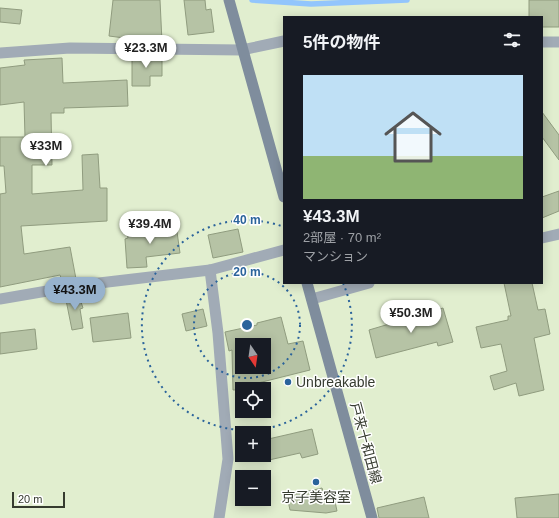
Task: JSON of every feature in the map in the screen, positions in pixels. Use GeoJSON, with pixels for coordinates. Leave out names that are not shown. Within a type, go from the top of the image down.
{"type":"FeatureCollection","features":[{"type":"Feature","properties":{"kind":"main road"},"geometry":{"type":"LineString","coordinates":[[229,0],[283,194]]}},
{"type":"Feature","properties":{"kind":"main road","name":"戸来十和田線"},"geometry":{"type":"LineString","coordinates":[[307,284],[372,518]]}},
{"type":"Feature","properties":{"kind":"street"},"geometry":{"type":"LineString","coordinates":[[0,54],[70,48],[242,50],[283,41]]}},
{"type":"Feature","properties":{"kind":"street"},"geometry":{"type":"LineString","coordinates":[[543,42],[559,42]]}},
{"type":"Feature","properties":{"kind":"street"},"geometry":{"type":"LineString","coordinates":[[543,238],[559,234]]}},
{"type":"Feature","properties":{"kind":"street"},"geometry":{"type":"LineString","coordinates":[[0,299],[82,285],[210,270],[283,250]]}},
{"type":"Feature","properties":{"kind":"street"},"geometry":{"type":"LineString","coordinates":[[210,270],[218,333],[228,459],[219,518]]}},
{"type":"Feature","properties":{"kind":"street"},"geometry":{"type":"LineString","coordinates":[[312,300],[366,284]]}},
{"type":"Feature","properties":{"kind":"building"},"geometry":{"type":"Polygon","coordinates":[[[113,0],[160,0],[162,42],[132,42],[132,39],[109,36],[113,0]]]}},
{"type":"Feature","properties":{"kind":"building"},"geometry":{"type":"Polygon","coordinates":[[[184,0],[205,0],[206,10],[211,9],[214,32],[188,35],[184,0]]]}},
{"type":"Feature","properties":{"kind":"building"},"geometry":{"type":"Polygon","coordinates":[[[529,0],[559,0],[559,27],[543,27],[543,16],[529,16],[529,0]]]}},
{"type":"Feature","properties":{"kind":"building"},"geometry":{"type":"Polygon","coordinates":[[[0,8],[22,10],[20,24],[0,22],[0,8]]]}},
{"type":"Feature","properties":{"kind":"building"},"geometry":{"type":"Polygon","coordinates":[[[132,56],[162,56],[162,76],[150,76],[150,86],[132,86],[132,56]]]}},
{"type":"Feature","properties":{"kind":"building"},"geometry":{"type":"Polygon","coordinates":[[[62,58],[63,83],[127,80],[128,106],[64,108],[64,113],[51,113],[52,165],[32,165],[32,194],[83,190],[82,155],[98,154],[100,188],[107,188],[107,221],[21,226],[24,254],[70,247],[76,279],[62,281],[60,275],[0,287],[0,194],[6,193],[4,166],[0,166],[0,137],[25,137],[24,102],[0,105],[0,68],[25,65],[24,60],[62,58]]]}},
{"type":"Feature","properties":{"kind":"building"},"geometry":{"type":"Polygon","coordinates":[[[543,113],[559,135],[559,160],[543,138],[543,113]]]}},
{"type":"Feature","properties":{"kind":"building"},"geometry":{"type":"Polygon","coordinates":[[[559,191],[559,211],[543,218],[543,197],[559,191]]]}},
{"type":"Feature","properties":{"kind":"building"},"geometry":{"type":"Polygon","coordinates":[[[176,225],[180,253],[146,257],[147,267],[127,268],[125,239],[128,238],[127,231],[176,225]]]}},
{"type":"Feature","properties":{"kind":"building"},"geometry":{"type":"Polygon","coordinates":[[[238,229],[243,252],[213,258],[208,235],[238,229]]]}},
{"type":"Feature","properties":{"kind":"building"},"geometry":{"type":"Polygon","coordinates":[[[504,284],[532,284],[538,310],[545,309],[550,334],[534,338],[544,390],[519,396],[516,383],[494,390],[490,376],[507,371],[501,344],[481,348],[476,327],[508,320],[508,316],[511,316],[504,284]]]}},
{"type":"Feature","properties":{"kind":"building"},"geometry":{"type":"Polygon","coordinates":[[[78,293],[83,308],[80,309],[83,328],[72,330],[65,295],[78,293]]]}},
{"type":"Feature","properties":{"kind":"building"},"geometry":{"type":"Polygon","coordinates":[[[443,308],[453,342],[438,346],[437,342],[376,358],[369,330],[443,308]]]}},
{"type":"Feature","properties":{"kind":"building"},"geometry":{"type":"Polygon","coordinates":[[[203,309],[207,326],[186,331],[182,314],[203,309]]]}},
{"type":"Feature","properties":{"kind":"building"},"geometry":{"type":"Polygon","coordinates":[[[128,313],[131,338],[93,342],[90,318],[128,313]]]}},
{"type":"Feature","properties":{"kind":"building"},"geometry":{"type":"Polygon","coordinates":[[[281,317],[288,344],[303,341],[310,370],[262,382],[235,382],[235,390],[233,390],[232,350],[229,351],[225,332],[257,325],[257,323],[281,317]]]}},
{"type":"Feature","properties":{"kind":"building"},"geometry":{"type":"Polygon","coordinates":[[[35,329],[37,349],[0,354],[0,333],[35,329]]]}},
{"type":"Feature","properties":{"kind":"building"},"geometry":{"type":"Polygon","coordinates":[[[312,429],[318,454],[302,458],[300,453],[271,460],[271,438],[312,429]]]}},
{"type":"Feature","properties":{"kind":"building"},"geometry":{"type":"Polygon","coordinates":[[[322,488],[324,494],[333,492],[337,511],[326,513],[290,510],[287,496],[322,488]]]}},
{"type":"Feature","properties":{"kind":"building"},"geometry":{"type":"Polygon","coordinates":[[[559,494],[559,518],[517,518],[515,498],[559,494]]]}},
{"type":"Feature","properties":{"kind":"building"},"geometry":{"type":"Polygon","coordinates":[[[424,497],[429,518],[379,518],[377,508],[424,497]]]}},
{"type":"Feature","properties":{"kind":"waterway"},"geometry":{"type":"LineString","coordinates":[[252,0],[311,4],[407,0]]}},
{"type":"Feature","properties":{"kind":"place","name":"Unbreakable"},"geometry":{"type":"Point","coordinates":[288,382]}},
{"type":"Feature","properties":{"kind":"place","name":"京子美容室"},"geometry":{"type":"Point","coordinates":[316,482]}}]}
